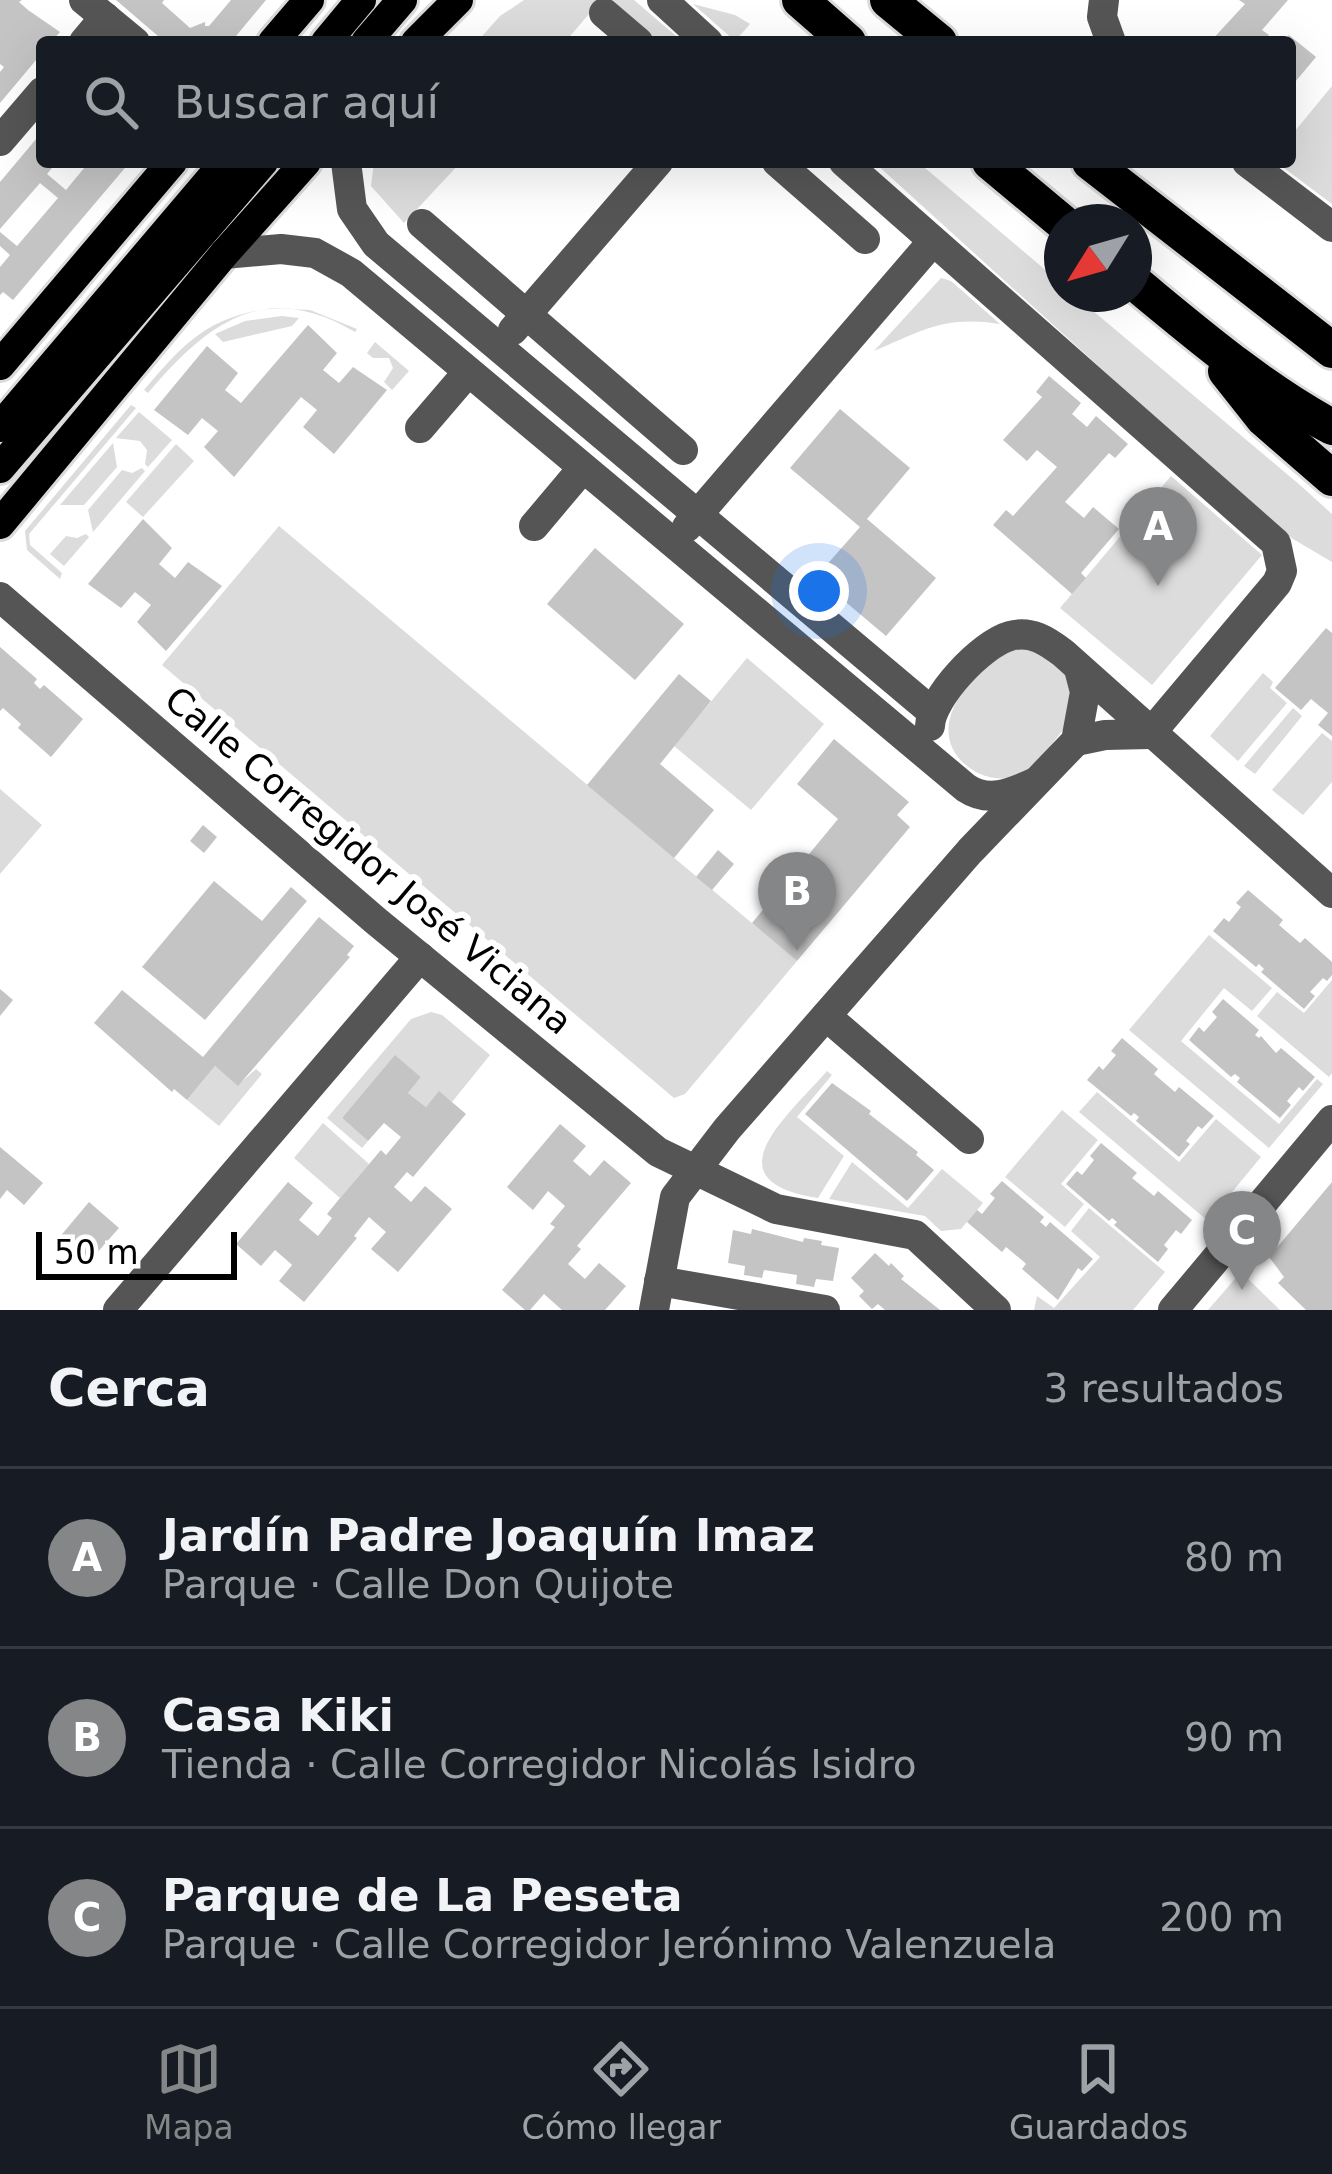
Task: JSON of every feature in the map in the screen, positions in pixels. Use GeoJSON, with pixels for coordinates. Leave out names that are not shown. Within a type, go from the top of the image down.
{"type":"FeatureCollection","features":[{"type":"Feature","properties":{"kind":"highway"},"geometry":{"type":"LineString","coordinates":[[800,0],[841,36]]}},
{"type":"Feature","properties":{"kind":"highway"},"geometry":{"type":"LineString","coordinates":[[889,0],[933,36]]}},
{"type":"Feature","properties":{"kind":"highway"},"geometry":{"type":"LineString","coordinates":[[997,168],[1044,207]]}},
{"type":"Feature","properties":{"kind":"highway"},"geometry":{"type":"LineString","coordinates":[[1098,168],[1332,350]]}},
{"type":"Feature","properties":{"kind":"highway"},"geometry":{"type":"LineString","coordinates":[[1152,296],[1324,427]]}},
{"type":"Feature","properties":{"kind":"highway"},"geometry":{"type":"LineString","coordinates":[[1198,335],[1264,419],[1332,478]]}},
{"type":"Feature","properties":{"kind":"main road"},"geometry":{"type":"LineString","coordinates":[[278,36],[309,0]]}},
{"type":"Feature","properties":{"kind":"main road"},"geometry":{"type":"LineString","coordinates":[[331,36],[362,0]]}},
{"type":"Feature","properties":{"kind":"main road"},"geometry":{"type":"LineString","coordinates":[[371,36],[402,0]]}},
{"type":"Feature","properties":{"kind":"main road"},"geometry":{"type":"LineString","coordinates":[[422,36],[458,0]]}},
{"type":"Feature","properties":{"kind":"main road"},"geometry":{"type":"LineString","coordinates":[[0,365],[167,168]]}},
{"type":"Feature","properties":{"kind":"main road"},"geometry":{"type":"LineString","coordinates":[[0,427],[221,168]]}},
{"type":"Feature","properties":{"kind":"main road"},"geometry":{"type":"LineString","coordinates":[[0,468],[258,168]]}},
{"type":"Feature","properties":{"kind":"main road"},"geometry":{"type":"LineString","coordinates":[[0,524],[301,168]]}},
{"type":"Feature","properties":{"kind":"street"},"geometry":{"type":"LineString","coordinates":[[662,0],[701,36]]}},
{"type":"Feature","properties":{"kind":"street"},"geometry":{"type":"LineString","coordinates":[[1104,0],[1102,17],[1110,36]]}},
{"type":"Feature","properties":{"kind":"street"},"geometry":{"type":"LineString","coordinates":[[95,9],[128,36]]}},
{"type":"Feature","properties":{"kind":"street"},"geometry":{"type":"LineString","coordinates":[[604,13],[631,36]]}},
{"type":"Feature","properties":{"kind":"street"},"geometry":{"type":"LineString","coordinates":[[0,141],[36,99]]}},
{"type":"Feature","properties":{"kind":"street"},"geometry":{"type":"LineString","coordinates":[[347,168],[352,209],[376,244],[931,711]]}},
{"type":"Feature","properties":{"kind":"street"},"geometry":{"type":"LineString","coordinates":[[498,347],[653,168]]}},
{"type":"Feature","properties":{"kind":"street"},"geometry":{"type":"LineString","coordinates":[[784,168],[866,239]]}},
{"type":"Feature","properties":{"kind":"street"},"geometry":{"type":"LineString","coordinates":[[851,168],[1276,543],[1282,571],[1277,583],[1153,749]]}},
{"type":"Feature","properties":{"kind":"street"},"geometry":{"type":"LineString","coordinates":[[1255,168],[1332,227]]}},
{"type":"Feature","properties":{"kind":"street"},"geometry":{"type":"LineString","coordinates":[[422,224],[683,451]]}},
{"type":"Feature","properties":{"kind":"street"},"geometry":{"type":"LineString","coordinates":[[673,545],[933,241]]}},
{"type":"Feature","properties":{"kind":"street"},"geometry":{"type":"LineString","coordinates":[[224,254],[281,249],[315,253],[351,273],[966,788],[976,795],[1001,796],[1036,782]]}},
{"type":"Feature","properties":{"kind":"street"},"geometry":{"type":"LineString","coordinates":[[0,340],[38,323]]}},
{"type":"Feature","properties":{"kind":"street"},"geometry":{"type":"LineString","coordinates":[[420,428],[468,373]]}},
{"type":"Feature","properties":{"kind":"street"},"geometry":{"type":"LineString","coordinates":[[534,526],[582,469]]}},
{"type":"Feature","properties":{"kind":"street","name":"Calle Corregidor José Viciana"},"geometry":{"type":"LineString","coordinates":[[0,597],[420,957],[658,1152],[776,1209],[915,1234],[996,1310]]}},
{"type":"Feature","properties":{"kind":"street"},"geometry":{"type":"LineString","coordinates":[[939,767],[930,742],[931,711],[966,667],[992,644],[1012,635],[1040,637],[1225,817],[1332,893]]}},
{"type":"Feature","properties":{"kind":"street"},"geometry":{"type":"LineString","coordinates":[[1076,741],[1084,692],[1078,669]]}},
{"type":"Feature","properties":{"kind":"street"},"geometry":{"type":"LineString","coordinates":[[825,1310],[657,1296],[675,1197],[970,851],[1076,741],[1105,735],[1153,749]]}},
{"type":"Feature","properties":{"kind":"street"},"geometry":{"type":"LineString","coordinates":[[966,788],[970,851]]}},
{"type":"Feature","properties":{"kind":"street"},"geometry":{"type":"LineString","coordinates":[[118,1310],[420,957]]}},
{"type":"Feature","properties":{"kind":"street"},"geometry":{"type":"LineString","coordinates":[[826,1016],[969,1139]]}},
{"type":"Feature","properties":{"kind":"street"},"geometry":{"type":"LineString","coordinates":[[1173,1310],[1332,1120]]}},
{"type":"Feature","properties":{"kind":"shaded area"},"geometry":{"type":"Polygon","coordinates":[[[524,0],[601,0],[570,36],[482,36],[524,0]]]}},
{"type":"Feature","properties":{"kind":"shaded area"},"geometry":{"type":"Polygon","coordinates":[[[607,0],[634,0],[676,36],[650,36],[607,0]]]}},
{"type":"Feature","properties":{"kind":"shaded area"},"geometry":{"type":"Polygon","coordinates":[[[693,4],[750,24],[739,36],[729,36],[693,4]]]}},
{"type":"Feature","properties":{"kind":"shaded area"},"geometry":{"type":"Polygon","coordinates":[[[1332,86],[1332,204],[1284,168],[1296,168],[1296,130],[1332,86]]]}},
{"type":"Feature","properties":{"kind":"shaded area"},"geometry":{"type":"Polygon","coordinates":[[[373,168],[455,168],[404,223],[371,186],[373,168]]]}},
{"type":"Feature","properties":{"kind":"shaded area"},"geometry":{"type":"Polygon","coordinates":[[[881,168],[925,168],[1044,269],[1044,312],[1094,312],[1332,514],[1332,562],[1293,539],[881,168]]]}},
{"type":"Feature","properties":{"kind":"shaded area"},"geometry":{"type":"Polygon","coordinates":[[[941,278],[951,281],[1000,324],[948,323],[874,351],[941,278]]]}},
{"type":"Feature","properties":{"kind":"shaded area"},"geometry":{"type":"Polygon","coordinates":[[[293,309],[310,310],[357,329],[355,332],[293,309]]]}},
{"type":"Feature","properties":{"kind":"shaded area"},"geometry":{"type":"Polygon","coordinates":[[[263,310],[215,329],[148,393],[144,390],[172,359],[213,326],[263,310]]]}},
{"type":"Feature","properties":{"kind":"shaded area"},"geometry":{"type":"Polygon","coordinates":[[[299,318],[292,326],[223,342],[215,334],[245,321],[299,318]]]}},
{"type":"Feature","properties":{"kind":"shaded area"},"geometry":{"type":"Polygon","coordinates":[[[375,342],[409,371],[392,390],[384,382],[393,368],[389,358],[367,353],[375,342]]]}},
{"type":"Feature","properties":{"kind":"shaded area"},"geometry":{"type":"Polygon","coordinates":[[[131,405],[136,408],[29,534],[30,545],[62,573],[60,579],[27,550],[25,531],[131,405]]]}},
{"type":"Feature","properties":{"kind":"shaded area"},"geometry":{"type":"Polygon","coordinates":[[[139,412],[172,440],[148,467],[147,450],[140,441],[116,438],[139,412]]]}},
{"type":"Feature","properties":{"kind":"shaded area"},"geometry":{"type":"Polygon","coordinates":[[[113,443],[117,467],[84,505],[60,505],[113,443]]]}},
{"type":"Feature","properties":{"kind":"shaded area"},"geometry":{"type":"Polygon","coordinates":[[[176,444],[194,461],[143,517],[126,502],[176,444]]]}},
{"type":"Feature","properties":{"kind":"shaded area"},"geometry":{"type":"Polygon","coordinates":[[[122,470],[132,473],[145,471],[93,532],[88,510],[122,470]]]}},
{"type":"Feature","properties":{"kind":"shaded area"},"geometry":{"type":"Polygon","coordinates":[[[1171,476],[1262,555],[1152,685],[1060,608],[1171,476]]]}},
{"type":"Feature","properties":{"kind":"shaded area"},"geometry":{"type":"Polygon","coordinates":[[[279,526],[797,961],[685,1094],[674,1098],[162,665],[279,526]]]}},
{"type":"Feature","properties":{"kind":"shaded area"},"geometry":{"type":"Polygon","coordinates":[[[66,536],[89,537],[64,566],[50,554],[66,536]]]}},
{"type":"Feature","properties":{"kind":"shaded area"},"geometry":{"type":"Polygon","coordinates":[[[1010,649],[1040,649],[1071,680],[1073,717],[1022,773],[988,777],[959,758],[952,748],[949,724],[967,686],[1010,649]]]}},
{"type":"Feature","properties":{"kind":"shaded area"},"geometry":{"type":"Polygon","coordinates":[[[747,658],[824,724],[751,810],[674,746],[747,658]]]}},
{"type":"Feature","properties":{"kind":"shaded area"},"geometry":{"type":"Polygon","coordinates":[[[1263,673],[1273,682],[1270,688],[1287,703],[1238,761],[1210,736],[1263,673]]]}},
{"type":"Feature","properties":{"kind":"shaded area"},"geometry":{"type":"Polygon","coordinates":[[[1293,708],[1302,716],[1255,774],[1244,766],[1293,708]]]}},
{"type":"Feature","properties":{"kind":"shaded area"},"geometry":{"type":"Polygon","coordinates":[[[1322,733],[1332,741],[1332,782],[1303,815],[1272,790],[1322,733]]]}},
{"type":"Feature","properties":{"kind":"shaded area"},"geometry":{"type":"Polygon","coordinates":[[[0,789],[42,825],[0,874],[0,789]]]}},
{"type":"Feature","properties":{"kind":"shaded area"},"geometry":{"type":"Polygon","coordinates":[[[1209,935],[1272,988],[1252,1011],[1224,988],[1181,1041],[1279,1124],[1317,1079],[1323,1084],[1269,1148],[1129,1030],[1209,935]]]}},
{"type":"Feature","properties":{"kind":"shaded area"},"geometry":{"type":"Polygon","coordinates":[[[1332,980],[1329,1077],[1257,1016],[1277,992],[1304,1013],[1332,980]]]}},
{"type":"Feature","properties":{"kind":"shaded area"},"geometry":{"type":"Polygon","coordinates":[[[431,1012],[442,1015],[490,1055],[452,1102],[439,1092],[426,1107],[408,1093],[421,1077],[396,1056],[342,1118],[368,1141],[362,1148],[327,1118],[411,1019],[431,1012]]]}},
{"type":"Feature","properties":{"kind":"shaded area"},"geometry":{"type":"Polygon","coordinates":[[[215,1066],[238,1085],[256,1069],[262,1074],[219,1126],[187,1100],[215,1066]]]}},
{"type":"Feature","properties":{"kind":"shaded area"},"geometry":{"type":"Polygon","coordinates":[[[827,1071],[832,1075],[797,1117],[844,1156],[818,1198],[785,1189],[767,1177],[762,1162],[778,1126],[827,1071]]]}},
{"type":"Feature","properties":{"kind":"shaded area"},"geometry":{"type":"Polygon","coordinates":[[[1097,1092],[1179,1162],[1216,1119],[1261,1157],[1208,1221],[1079,1112],[1097,1092]]]}},
{"type":"Feature","properties":{"kind":"shaded area"},"geometry":{"type":"Polygon","coordinates":[[[1062,1110],[1098,1140],[1061,1184],[1084,1204],[1065,1227],[1005,1177],[1062,1110]]]}},
{"type":"Feature","properties":{"kind":"shaded area"},"geometry":{"type":"Polygon","coordinates":[[[323,1123],[369,1164],[340,1198],[294,1158],[323,1123]]]}},
{"type":"Feature","properties":{"kind":"shaded area"},"geometry":{"type":"Polygon","coordinates":[[[852,1162],[908,1208],[942,1169],[983,1203],[961,1229],[941,1231],[925,1216],[829,1199],[852,1162]]]}},
{"type":"Feature","properties":{"kind":"shaded area"},"geometry":{"type":"Polygon","coordinates":[[[1089,1208],[1165,1272],[1133,1310],[1034,1310],[1037,1296],[1054,1308],[1100,1257],[1071,1231],[1089,1208]]]}},
{"type":"Feature","properties":{"kind":"shaded area"},"geometry":{"type":"Polygon","coordinates":[[[1241,1272],[1280,1310],[1208,1310],[1241,1272]]]}},
{"type":"Feature","properties":{"kind":"building"},"geometry":{"type":"Polygon","coordinates":[[[0,0],[22,0],[19,2],[28,10],[60,32],[36,36],[36,60],[0,103],[4,67],[0,64],[0,0]]]}},
{"type":"Feature","properties":{"kind":"building"},"geometry":{"type":"Polygon","coordinates":[[[116,0],[164,0],[190,28],[205,22],[209,26],[231,0],[266,0],[236,36],[158,36],[116,0]]]}},
{"type":"Feature","properties":{"kind":"building"},"geometry":{"type":"Polygon","coordinates":[[[1239,0],[1288,0],[1262,30],[1268,36],[1216,36],[1245,4],[1239,0]]]}},
{"type":"Feature","properties":{"kind":"building"},"geometry":{"type":"Polygon","coordinates":[[[1296,41],[1316,57],[1296,81],[1296,41]]]}},
{"type":"Feature","properties":{"kind":"building"},"geometry":{"type":"Polygon","coordinates":[[[36,139],[36,168],[52,168],[47,174],[66,190],[84,168],[125,168],[13,300],[3,292],[0,295],[0,267],[10,255],[0,246],[0,232],[17,246],[58,198],[40,183],[0,229],[0,182],[36,139]]]}},
{"type":"Feature","properties":{"kind":"building"},"geometry":{"type":"Polygon","coordinates":[[[308,325],[337,353],[323,370],[339,383],[353,367],[387,390],[334,454],[303,427],[317,410],[301,397],[234,477],[204,447],[218,431],[202,418],[188,435],[154,410],[207,346],[238,373],[225,390],[241,403],[308,325]]]}},
{"type":"Feature","properties":{"kind":"building"},"geometry":{"type":"Polygon","coordinates":[[[1049,376],[1081,403],[1072,414],[1087,427],[1096,416],[1128,444],[1115,458],[1109,453],[1065,502],[1084,518],[1093,507],[1119,529],[1081,573],[1086,578],[1072,594],[993,525],[1006,510],[1013,516],[1057,467],[1037,450],[1027,461],[1003,440],[1042,397],[1036,392],[1049,376]]]}},
{"type":"Feature","properties":{"kind":"building"},"geometry":{"type":"Polygon","coordinates":[[[840,409],[910,468],[867,519],[936,578],[886,636],[816,577],[860,527],[790,468],[840,409]]]}},
{"type":"Feature","properties":{"kind":"building"},"geometry":{"type":"Polygon","coordinates":[[[143,519],[172,548],[159,564],[175,578],[188,562],[222,586],[166,651],[137,622],[151,605],[135,592],[121,608],[88,584],[143,519]]]}},
{"type":"Feature","properties":{"kind":"building"},"geometry":{"type":"Polygon","coordinates":[[[595,548],[684,624],[635,680],[547,604],[595,548]]]}},
{"type":"Feature","properties":{"kind":"building"},"geometry":{"type":"Polygon","coordinates":[[[1326,628],[1332,633],[1332,736],[1318,725],[1328,713],[1311,699],[1301,710],[1275,688],[1326,628]]]}},
{"type":"Feature","properties":{"kind":"building"},"geometry":{"type":"Polygon","coordinates":[[[0,647],[37,679],[34,683],[40,689],[44,685],[83,719],[51,757],[18,728],[21,724],[3,708],[0,711],[0,647]]]}},
{"type":"Feature","properties":{"kind":"building"},"geometry":{"type":"Polygon","coordinates":[[[679,674],[711,701],[660,764],[714,810],[674,858],[587,785],[679,674]]]}},
{"type":"Feature","properties":{"kind":"building"},"geometry":{"type":"Polygon","coordinates":[[[834,739],[909,802],[897,815],[910,827],[797,961],[752,923],[838,819],[797,784],[834,739]]]}},
{"type":"Feature","properties":{"kind":"building"},"geometry":{"type":"Polygon","coordinates":[[[203,825],[217,837],[204,853],[190,841],[203,825]]]}},
{"type":"Feature","properties":{"kind":"building"},"geometry":{"type":"Polygon","coordinates":[[[718,850],[734,864],[712,890],[696,877],[718,850]]]}},
{"type":"Feature","properties":{"kind":"building"},"geometry":{"type":"Polygon","coordinates":[[[214,881],[262,921],[291,887],[307,901],[205,1020],[142,967],[214,881]]]}},
{"type":"Feature","properties":{"kind":"building"},"geometry":{"type":"Polygon","coordinates":[[[1248,890],[1283,920],[1279,925],[1300,943],[1305,938],[1332,962],[1332,975],[1310,992],[1315,996],[1304,1009],[1261,972],[1264,969],[1259,964],[1256,967],[1213,931],[1224,918],[1229,922],[1241,907],[1236,903],[1248,890]]]}},
{"type":"Feature","properties":{"kind":"building"},"geometry":{"type":"Polygon","coordinates":[[[319,917],[354,946],[350,957],[238,1086],[215,1066],[187,1100],[94,1023],[122,990],[203,1057],[319,917]]]}},
{"type":"Feature","properties":{"kind":"building"},"geometry":{"type":"Polygon","coordinates":[[[0,989],[13,1000],[0,1016],[0,989]]]}},
{"type":"Feature","properties":{"kind":"building"},"geometry":{"type":"Polygon","coordinates":[[[1223,999],[1259,1030],[1255,1035],[1276,1053],[1281,1048],[1315,1077],[1287,1101],[1291,1105],[1280,1118],[1237,1082],[1240,1078],[1231,1077],[1189,1040],[1199,1027],[1204,1032],[1217,1017],[1212,1012],[1223,999]]]}},
{"type":"Feature","properties":{"kind":"building"},"geometry":{"type":"Polygon","coordinates":[[[1122,1038],[1158,1069],[1154,1074],[1175,1092],[1179,1087],[1214,1116],[1202,1129],[1198,1126],[1179,1157],[1136,1121],[1139,1117],[1131,1116],[1087,1080],[1116,1055],[1111,1051],[1122,1038]]]}},
{"type":"Feature","properties":{"kind":"building"},"geometry":{"type":"Polygon","coordinates":[[[395,1055],[421,1077],[408,1093],[426,1107],[439,1091],[466,1114],[413,1177],[407,1172],[394,1187],[411,1202],[425,1186],[452,1209],[398,1272],[371,1249],[386,1232],[369,1217],[304,1302],[279,1281],[292,1265],[275,1250],[261,1266],[236,1244],[288,1182],[313,1203],[299,1220],[318,1236],[340,1198],[381,1150],[386,1155],[401,1137],[384,1123],[368,1141],[342,1118],[395,1055]]]}},
{"type":"Feature","properties":{"kind":"building"},"geometry":{"type":"Polygon","coordinates":[[[832,1083],[871,1111],[934,1170],[907,1201],[805,1114],[832,1083]]]}},
{"type":"Feature","properties":{"kind":"building"},"geometry":{"type":"Polygon","coordinates":[[[560,1124],[586,1146],[573,1161],[590,1176],[604,1160],[631,1183],[577,1246],[581,1249],[568,1264],[585,1279],[599,1263],[626,1286],[605,1310],[562,1310],[544,1294],[525,1310],[502,1290],[555,1227],[550,1224],[565,1206],[548,1191],[533,1210],[507,1187],[560,1124]]]}},
{"type":"Feature","properties":{"kind":"building"},"geometry":{"type":"Polygon","coordinates":[[[1101,1143],[1137,1173],[1132,1178],[1154,1196],[1158,1191],[1192,1220],[1181,1234],[1176,1230],[1158,1262],[1114,1225],[1117,1222],[1109,1221],[1066,1184],[1077,1171],[1082,1175],[1101,1143]]]}},
{"type":"Feature","properties":{"kind":"building"},"geometry":{"type":"Polygon","coordinates":[[[0,1147],[43,1183],[24,1205],[7,1190],[0,1199],[0,1147]]]}},
{"type":"Feature","properties":{"kind":"building"},"geometry":{"type":"Polygon","coordinates":[[[1002,1181],[1044,1217],[1040,1222],[1046,1227],[1050,1222],[1093,1259],[1082,1271],[1078,1268],[1058,1300],[1022,1269],[1023,1261],[1006,1247],[1002,1252],[967,1222],[977,1210],[982,1214],[1002,1181]]]}},
{"type":"Feature","properties":{"kind":"building"},"geometry":{"type":"Polygon","coordinates":[[[1332,1182],[1332,1310],[1306,1310],[1278,1283],[1284,1277],[1269,1257],[1332,1182]]]}},
{"type":"Feature","properties":{"kind":"building"},"geometry":{"type":"Polygon","coordinates":[[[89,1202],[119,1228],[87,1264],[58,1239],[89,1202]]]}},
{"type":"Feature","properties":{"kind":"building"},"geometry":{"type":"Polygon","coordinates":[[[752,1229],[839,1248],[833,1281],[816,1279],[814,1287],[796,1284],[797,1275],[764,1270],[762,1278],[744,1275],[745,1266],[728,1263],[733,1230],[751,1234],[752,1229]]]}},
{"type":"Feature","properties":{"kind":"building"},"geometry":{"type":"Polygon","coordinates":[[[875,1253],[940,1310],[885,1310],[878,1304],[872,1309],[851,1278],[875,1253]]]}},
{"type":"Feature","properties":{"kind":"place","name":"Jardín Padre Joaquín Imaz"},"geometry":{"type":"Point","coordinates":[1158,586]}},
{"type":"Feature","properties":{"kind":"place","name":"Casa Kiki"},"geometry":{"type":"Point","coordinates":[797,951]}},
{"type":"Feature","properties":{"kind":"place","name":"Parque de La Peseta"},"geometry":{"type":"Point","coordinates":[1242,1290]}}]}
